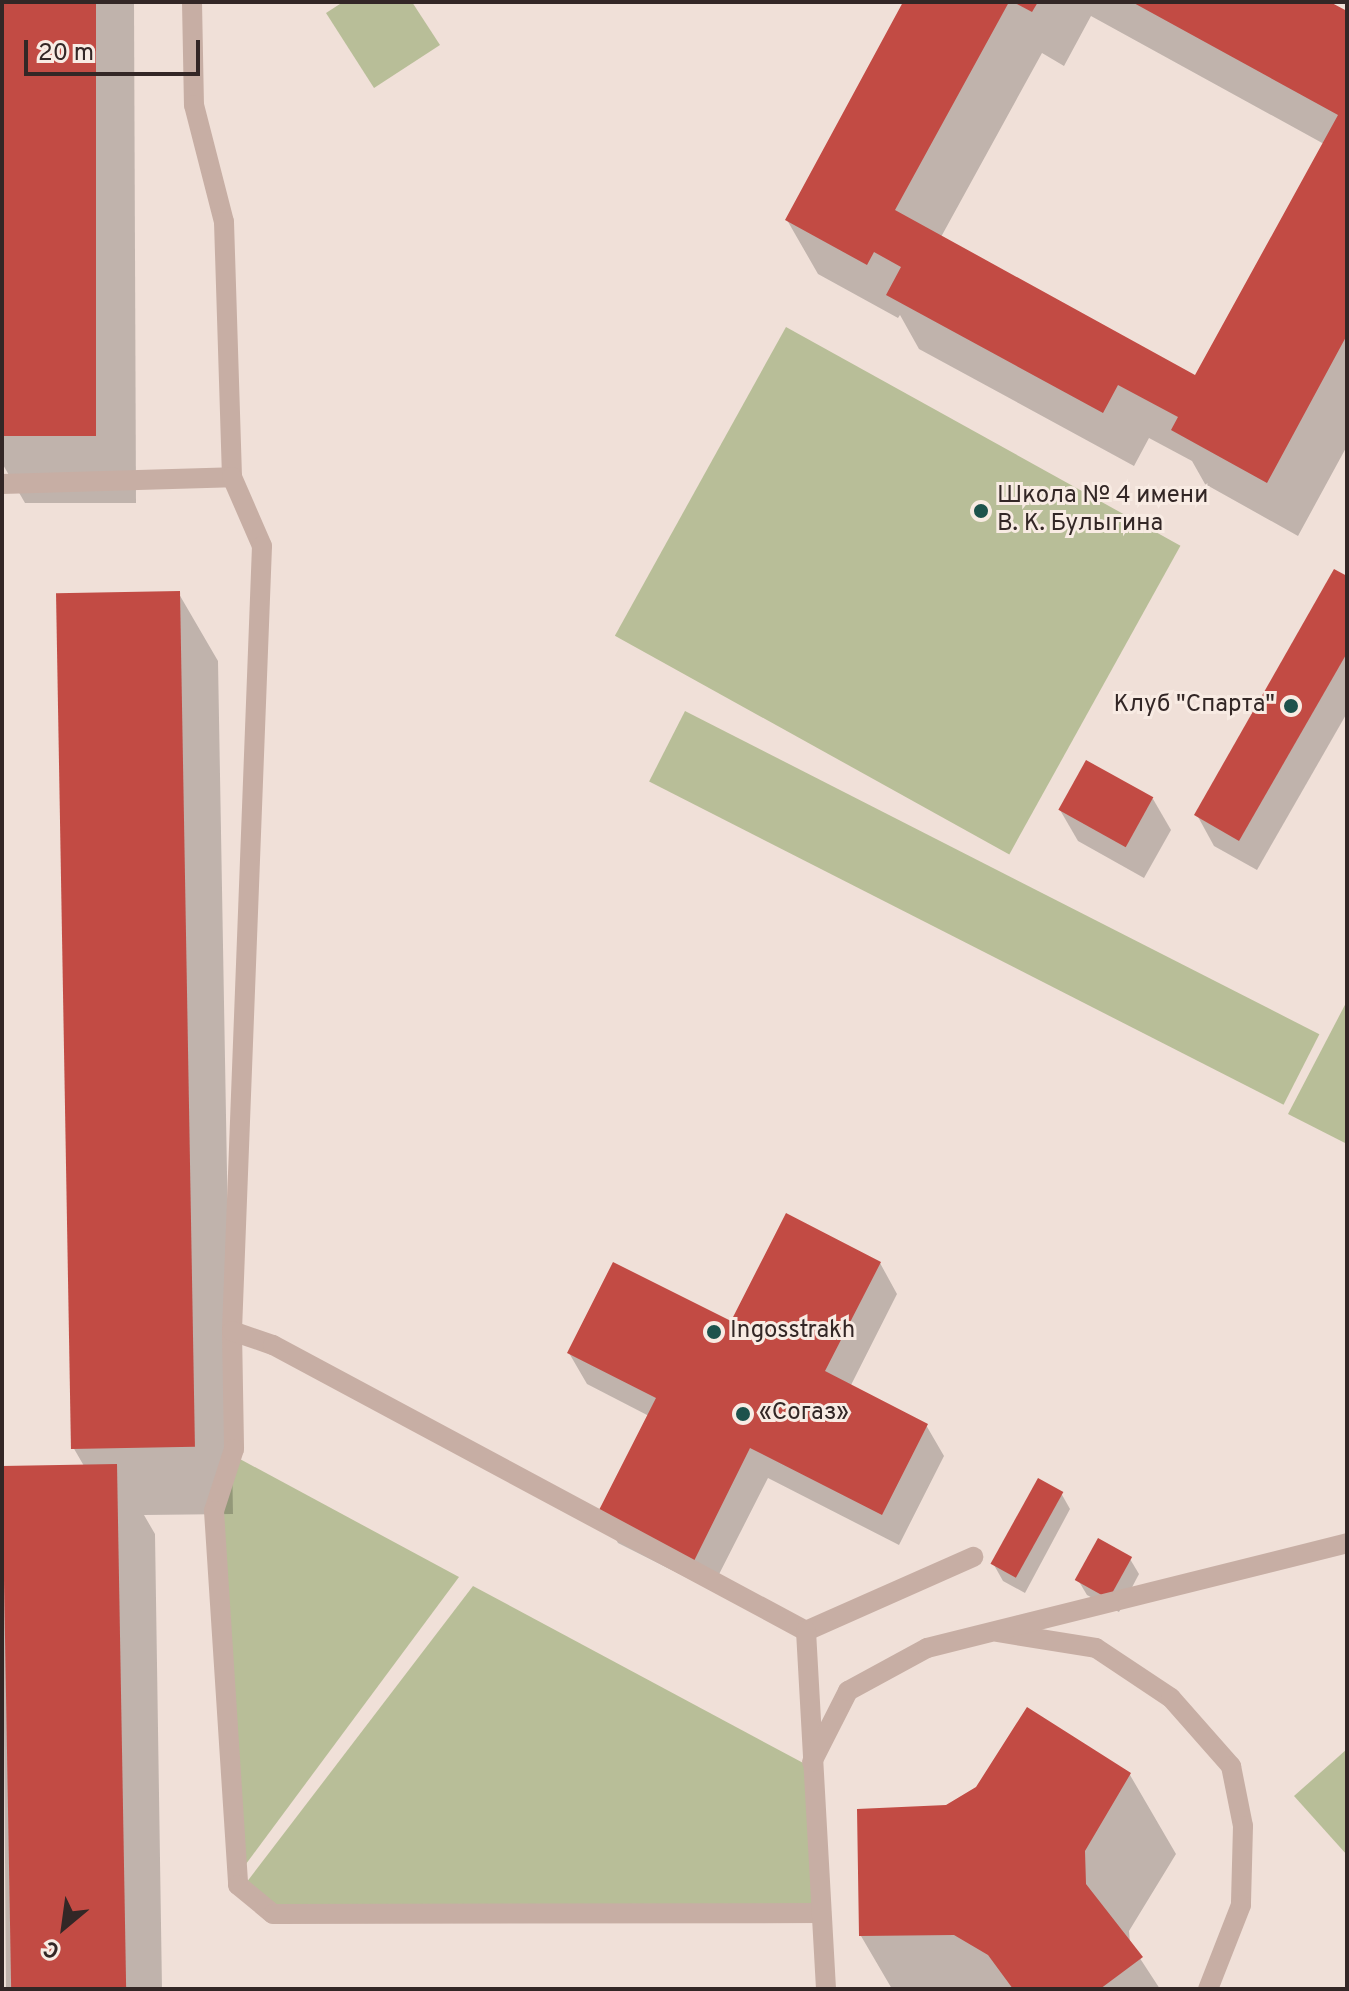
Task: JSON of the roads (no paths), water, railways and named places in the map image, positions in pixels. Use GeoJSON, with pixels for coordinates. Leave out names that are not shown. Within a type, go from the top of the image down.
{"type":"FeatureCollection","features":[{"type":"Feature","properties":{"kind":"lane"},"geometry":{"type":"LineString","coordinates":[[192,2],[194,105],[224,222],[232,477],[262,546],[232,1331],[234,1449],[214,1511],[238,1885],[273,1914],[821,1913]]}},
{"type":"Feature","properties":{"kind":"lane"},"geometry":{"type":"LineString","coordinates":[[2,484],[232,477]]}},
{"type":"Feature","properties":{"kind":"lane"},"geometry":{"type":"LineString","coordinates":[[232,1331],[273,1345],[806,1631]]}},
{"type":"Feature","properties":{"kind":"lane"},"geometry":{"type":"LineString","coordinates":[[812,1762],[848,1691],[927,1648],[987,1630],[1347,1543]]}},
{"type":"Feature","properties":{"kind":"lane"},"geometry":{"type":"LineString","coordinates":[[806,1631],[973,1557]]}},
{"type":"Feature","properties":{"kind":"lane"},"geometry":{"type":"LineString","coordinates":[[987,1630],[1096,1648],[1171,1698],[1231,1766],[1243,1826],[1241,1905],[1208,1989]]}},
{"type":"Feature","properties":{"kind":"lane"},"geometry":{"type":"LineString","coordinates":[[806,1631],[826,1989]]}},
{"type":"Feature","properties":{"kind":"place","name":"Школа № 4 имени В. К. Булыгина"},"geometry":{"type":"Point","coordinates":[981,511]}},
{"type":"Feature","properties":{"kind":"place","name":"Клуб \"Спарта\""},"geometry":{"type":"Point","coordinates":[1291,706]}},
{"type":"Feature","properties":{"kind":"place","name":"Ingosstrakh"},"geometry":{"type":"Point","coordinates":[714,1332]}},
{"type":"Feature","properties":{"kind":"place","name":"«Согаз»"},"geometry":{"type":"Point","coordinates":[743,1414]}}]}
